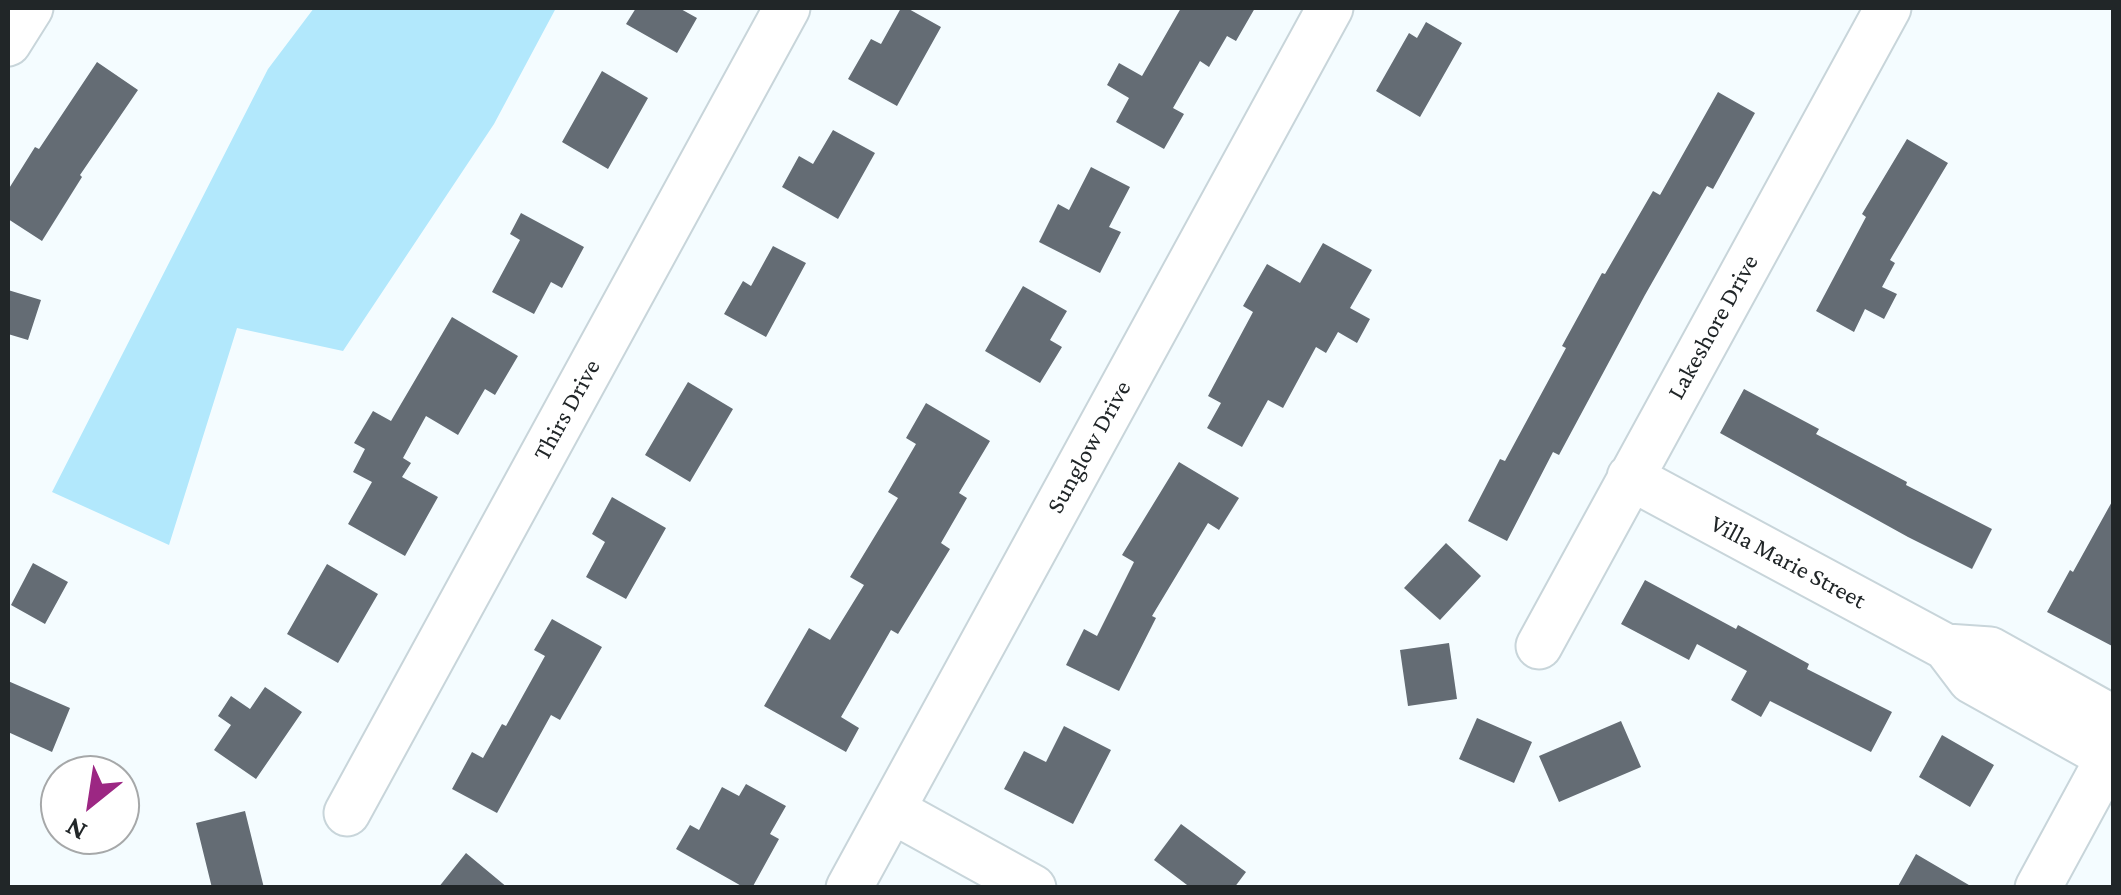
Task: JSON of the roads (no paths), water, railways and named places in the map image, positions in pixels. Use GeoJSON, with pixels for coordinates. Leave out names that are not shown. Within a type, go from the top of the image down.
{"type":"FeatureCollection","features":[{"type":"Feature","properties":{"kind":"street"},"geometry":{"type":"LineString","coordinates":[[8,43],[30,8]]}},
{"type":"Feature","properties":{"kind":"street","name":"Thirs Drive"},"geometry":{"type":"LineString","coordinates":[[347,813],[787,8]]}},
{"type":"Feature","properties":{"kind":"street","name":"Sunglow Drive"},"geometry":{"type":"LineString","coordinates":[[849,888],[1330,8]]}},
{"type":"Feature","properties":{"kind":"street","name":"Lakeshore Drive"},"geometry":{"type":"LineString","coordinates":[[1539,646],[1888,8]]}},
{"type":"Feature","properties":{"kind":"street","name":"Villa Marie Street"},"geometry":{"type":"LineString","coordinates":[[1630,477],[1946,647],[1971,680],[2112,741]]}},
{"type":"Feature","properties":{"kind":"street"},"geometry":{"type":"LineString","coordinates":[[2038,888],[2112,741]]}},
{"type":"Feature","properties":{"kind":"street"},"geometry":{"type":"LineString","coordinates":[[892,810],[1034,888]]}}]}
